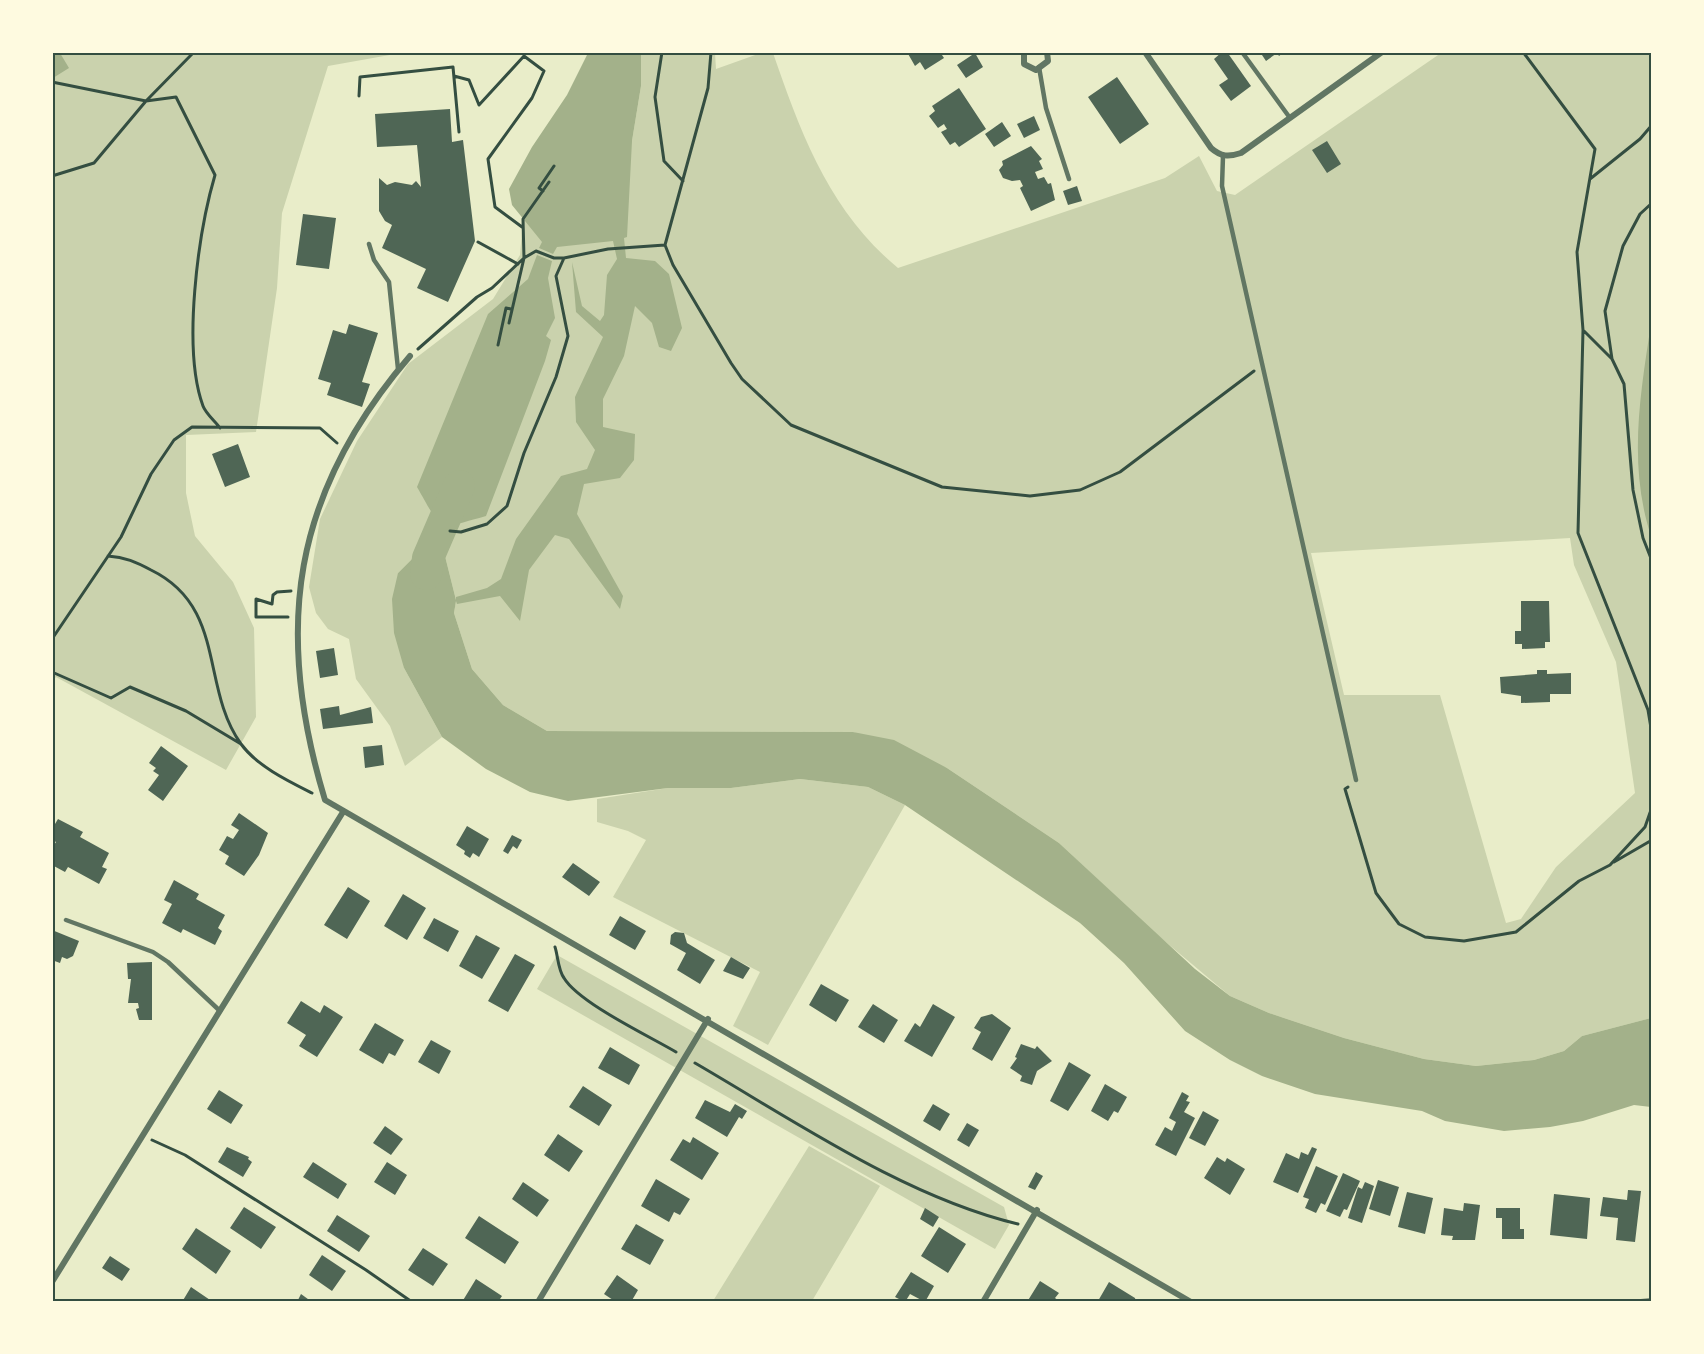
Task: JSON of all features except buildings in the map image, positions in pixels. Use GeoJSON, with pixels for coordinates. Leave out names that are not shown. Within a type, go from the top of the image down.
{"type":"FeatureCollection","features":[{"type":"Feature","properties":{"kind":"street"},"geometry":{"type":"LineString","coordinates":[[1023,52],[1024,64],[1036,70],[1048,61],[1047,52]]}},
{"type":"Feature","properties":{"kind":"street"},"geometry":{"type":"LineString","coordinates":[[1145,52],[1211,148],[1223,156],[1241,153],[1382,52]]}},
{"type":"Feature","properties":{"kind":"street"},"geometry":{"type":"LineString","coordinates":[[410,356],[376,397],[344,449],[320,499],[306,547],[298,591],[302,687],[308,729],[325,800],[708,1019],[1191,1302]]}},
{"type":"Feature","properties":{"kind":"street"},"geometry":{"type":"LineString","coordinates":[[52,1282],[343,812]]}},
{"type":"Feature","properties":{"kind":"street"},"geometry":{"type":"LineString","coordinates":[[538,1302],[708,1019]]}},
{"type":"Feature","properties":{"kind":"street"},"geometry":{"type":"LineString","coordinates":[[983,1302],[1037,1210]]}},
{"type":"Feature","properties":{"kind":"street"},"geometry":{"type":"LineString","coordinates":[[1641,1302],[1652,1301]]}},
{"type":"Feature","properties":{"kind":"lane"},"geometry":{"type":"LineString","coordinates":[[1242,52],[1290,118]]}},
{"type":"Feature","properties":{"kind":"lane"},"geometry":{"type":"LineString","coordinates":[[1039,67],[1046,108],[1069,179]]}},
{"type":"Feature","properties":{"kind":"lane"},"geometry":{"type":"LineString","coordinates":[[1223,156],[1222,186],[1264,363],[1356,780]]}},
{"type":"Feature","properties":{"kind":"lane"},"geometry":{"type":"LineString","coordinates":[[369,244],[374,260],[389,282],[398,369]]}},
{"type":"Feature","properties":{"kind":"lane"},"geometry":{"type":"LineString","coordinates":[[66,920],[153,952],[168,962],[220,1011]]}},
{"type":"Feature","properties":{"kind":"path"},"geometry":{"type":"LineString","coordinates":[[52,176],[94,163],[146,101],[194,52]]}},
{"type":"Feature","properties":{"kind":"path"},"geometry":{"type":"LineString","coordinates":[[662,52],[655,97],[664,161],[683,181]]}},
{"type":"Feature","properties":{"kind":"path"},"geometry":{"type":"LineString","coordinates":[[711,52],[708,88],[665,245],[673,265],[742,379],[791,426],[942,487],[1030,496],[1080,490],[1120,472],[1264,363]]}},
{"type":"Feature","properties":{"kind":"path"},"geometry":{"type":"LineString","coordinates":[[1523,52],[1595,149],[1577,252],[1583,330],[1578,533],[1637,680],[1652,734]]}},
{"type":"Feature","properties":{"kind":"path"},"geometry":{"type":"LineString","coordinates":[[454,76],[469,80],[479,105],[524,56],[544,71],[532,98],[488,159],[495,207],[522,227]]}},
{"type":"Feature","properties":{"kind":"path"},"geometry":{"type":"LineString","coordinates":[[359,96],[360,77],[453,67],[459,132]]}},
{"type":"Feature","properties":{"kind":"path"},"geometry":{"type":"LineString","coordinates":[[52,81],[146,101],[176,97],[215,175],[199,240],[194,360],[203,408],[220,428]]}},
{"type":"Feature","properties":{"kind":"path"},"geometry":{"type":"LineString","coordinates":[[1589,180],[1640,139],[1652,125]]}},
{"type":"Feature","properties":{"kind":"path"},"geometry":{"type":"LineString","coordinates":[[543,190],[539,188],[554,166]]}},
{"type":"Feature","properties":{"kind":"path"},"geometry":{"type":"LineString","coordinates":[[509,323],[524,258],[523,219],[549,182]]}},
{"type":"Feature","properties":{"kind":"path"},"geometry":{"type":"LineString","coordinates":[[1652,203],[1640,214],[1623,246],[1605,311],[1612,359],[1624,384],[1633,490],[1643,538],[1652,561]]}},
{"type":"Feature","properties":{"kind":"path"},"geometry":{"type":"LineString","coordinates":[[478,242],[518,264]]}},
{"type":"Feature","properties":{"kind":"path"},"geometry":{"type":"LineString","coordinates":[[410,356],[524,258],[536,251],[554,258],[564,258],[612,249],[665,245]]}},
{"type":"Feature","properties":{"kind":"path"},"geometry":{"type":"LineString","coordinates":[[450,531],[460,532],[487,524],[507,506],[568,336],[556,276],[564,258]]}},
{"type":"Feature","properties":{"kind":"path"},"geometry":{"type":"LineString","coordinates":[[498,345],[506,308],[511,309]]}},
{"type":"Feature","properties":{"kind":"path"},"geometry":{"type":"LineString","coordinates":[[1583,330],[1612,359]]}},
{"type":"Feature","properties":{"kind":"path"},"geometry":{"type":"LineString","coordinates":[[52,639],[121,537],[151,474],[174,440],[192,427],[320,428],[344,449]]}},
{"type":"Feature","properties":{"kind":"path"},"geometry":{"type":"LineString","coordinates":[[108,556],[125,557],[169,578],[200,615],[226,715],[241,745]]}},
{"type":"Feature","properties":{"kind":"path"},"geometry":{"type":"LineString","coordinates":[[298,591],[277,592],[273,595],[272,604],[256,599],[256,617],[298,617]]}},
{"type":"Feature","properties":{"kind":"path"},"geometry":{"type":"LineString","coordinates":[[52,672],[111,698],[130,687],[186,711],[241,745],[275,774],[325,800]]}},
{"type":"Feature","properties":{"kind":"path"},"geometry":{"type":"LineString","coordinates":[[1356,780],[1346,789],[1376,893],[1399,924],[1425,937],[1464,940],[1516,932],[1579,881],[1652,840]]}},
{"type":"Feature","properties":{"kind":"path"},"geometry":{"type":"LineString","coordinates":[[1610,865],[1645,827],[1652,807]]}},
{"type":"Feature","properties":{"kind":"path"},"geometry":{"type":"LineString","coordinates":[[550,929],[564,978],[608,1012],[899,1180],[997,1219],[1028,1226]]}},
{"type":"Feature","properties":{"kind":"path"},"geometry":{"type":"LineString","coordinates":[[143,1134],[185,1155],[366,1270],[412,1302]]}},
{"type":"Feature","properties":{"kind":"shaded area"},"geometry":{"type":"Polygon","coordinates":[[[1649,52],[1651,56],[1651,1018],[1582,1036],[1564,1051],[1534,1060],[1476,1066],[1424,1059],[1344,1038],[1269,1013],[1230,996],[1155,933],[1059,843],[947,768],[853,732],[547,731],[503,705],[472,669],[454,613],[456,600],[444,552],[446,536],[420,551],[398,573],[404,668],[442,737],[405,766],[390,726],[356,679],[349,639],[328,629],[316,613],[309,587],[320,519],[357,441],[408,364],[493,299],[520,255],[523,219],[632,141],[641,86],[641,53],[715,53],[716,69],[758,54],[773,53],[795,113],[820,170],[854,222],[874,246],[898,268],[1165,178],[1199,156],[1217,191],[1235,195],[1441,53],[1649,52]],[[1570,538],[1311,553],[1344,695],[1440,695],[1506,923],[1521,919],[1556,867],[1635,793],[1616,662],[1574,565],[1570,538]]]}},
{"type":"Feature","properties":{"kind":"shaded area"},"geometry":{"type":"Polygon","coordinates":[[[52,53],[60,53],[69,68],[53,78],[52,53]]]}},
{"type":"Feature","properties":{"kind":"shaded area"},"geometry":{"type":"Polygon","coordinates":[[[53,53],[401,53],[328,66],[282,213],[277,288],[256,432],[186,435],[186,493],[195,536],[233,582],[254,628],[256,717],[226,770],[56,677],[53,681],[53,53]]]}},
{"type":"Feature","properties":{"kind":"shaded area"},"geometry":{"type":"Polygon","coordinates":[[[588,53],[641,53],[641,86],[632,141],[627,237],[624,238],[626,258],[655,261],[669,274],[682,328],[671,351],[659,347],[652,323],[635,306],[624,356],[603,399],[603,427],[635,434],[634,460],[620,478],[584,484],[577,514],[623,596],[620,609],[569,539],[555,535],[529,570],[520,621],[500,596],[457,604],[456,601],[454,613],[472,669],[503,705],[547,731],[853,732],[894,740],[947,768],[1059,843],[1195,969],[1230,996],[1269,1013],[1344,1038],[1424,1059],[1476,1066],[1534,1060],[1564,1051],[1582,1036],[1651,1018],[1651,1107],[1634,1105],[1583,1121],[1550,1127],[1504,1131],[1445,1121],[1422,1111],[1315,1094],[1262,1076],[1230,1060],[1185,1031],[1124,963],[1080,923],[905,805],[868,787],[800,779],[731,788],[668,788],[568,801],[530,792],[486,769],[442,737],[404,668],[394,633],[392,599],[398,573],[420,551],[432,531],[446,536],[444,552],[456,600],[456,597],[487,588],[501,579],[516,539],[561,476],[587,469],[595,450],[576,422],[575,397],[603,337],[576,312],[572,262],[582,306],[600,321],[604,315],[607,275],[617,259],[613,241],[557,247],[553,254],[539,248],[542,242],[512,205],[509,189],[532,147],[567,95],[588,53]]]}},
{"type":"Feature","properties":{"kind":"shaded area"},"geometry":{"type":"Polygon","coordinates":[[[537,255],[552,261],[548,278],[555,318],[546,336],[551,340],[545,361],[486,516],[458,524],[442,524],[437,520],[417,487],[488,314],[528,279],[537,255]]]}},
{"type":"Feature","properties":{"kind":"shaded area"},"geometry":{"type":"Polygon","coordinates":[[[1651,324],[1652,536],[1644,510],[1638,457],[1640,404],[1651,324]]]}},
{"type":"Feature","properties":{"kind":"shaded area"},"geometry":{"type":"Polygon","coordinates":[[[800,779],[868,787],[905,805],[768,1045],[733,1026],[760,972],[613,897],[646,840],[628,831],[597,822],[597,799],[668,788],[731,788],[800,779]]]}},
{"type":"Feature","properties":{"kind":"shaded area"},"geometry":{"type":"Polygon","coordinates":[[[557,955],[1004,1207],[1009,1225],[995,1249],[537,989],[557,955]]]}},
{"type":"Feature","properties":{"kind":"shaded area"},"geometry":{"type":"Polygon","coordinates":[[[809,1146],[880,1186],[812,1301],[713,1301],[809,1146]]]}},
{"type":"Feature","properties":{"kind":"waterway"},"geometry":{"type":"LineString","coordinates":[[426,574],[428,558],[459,486]]}}]}
